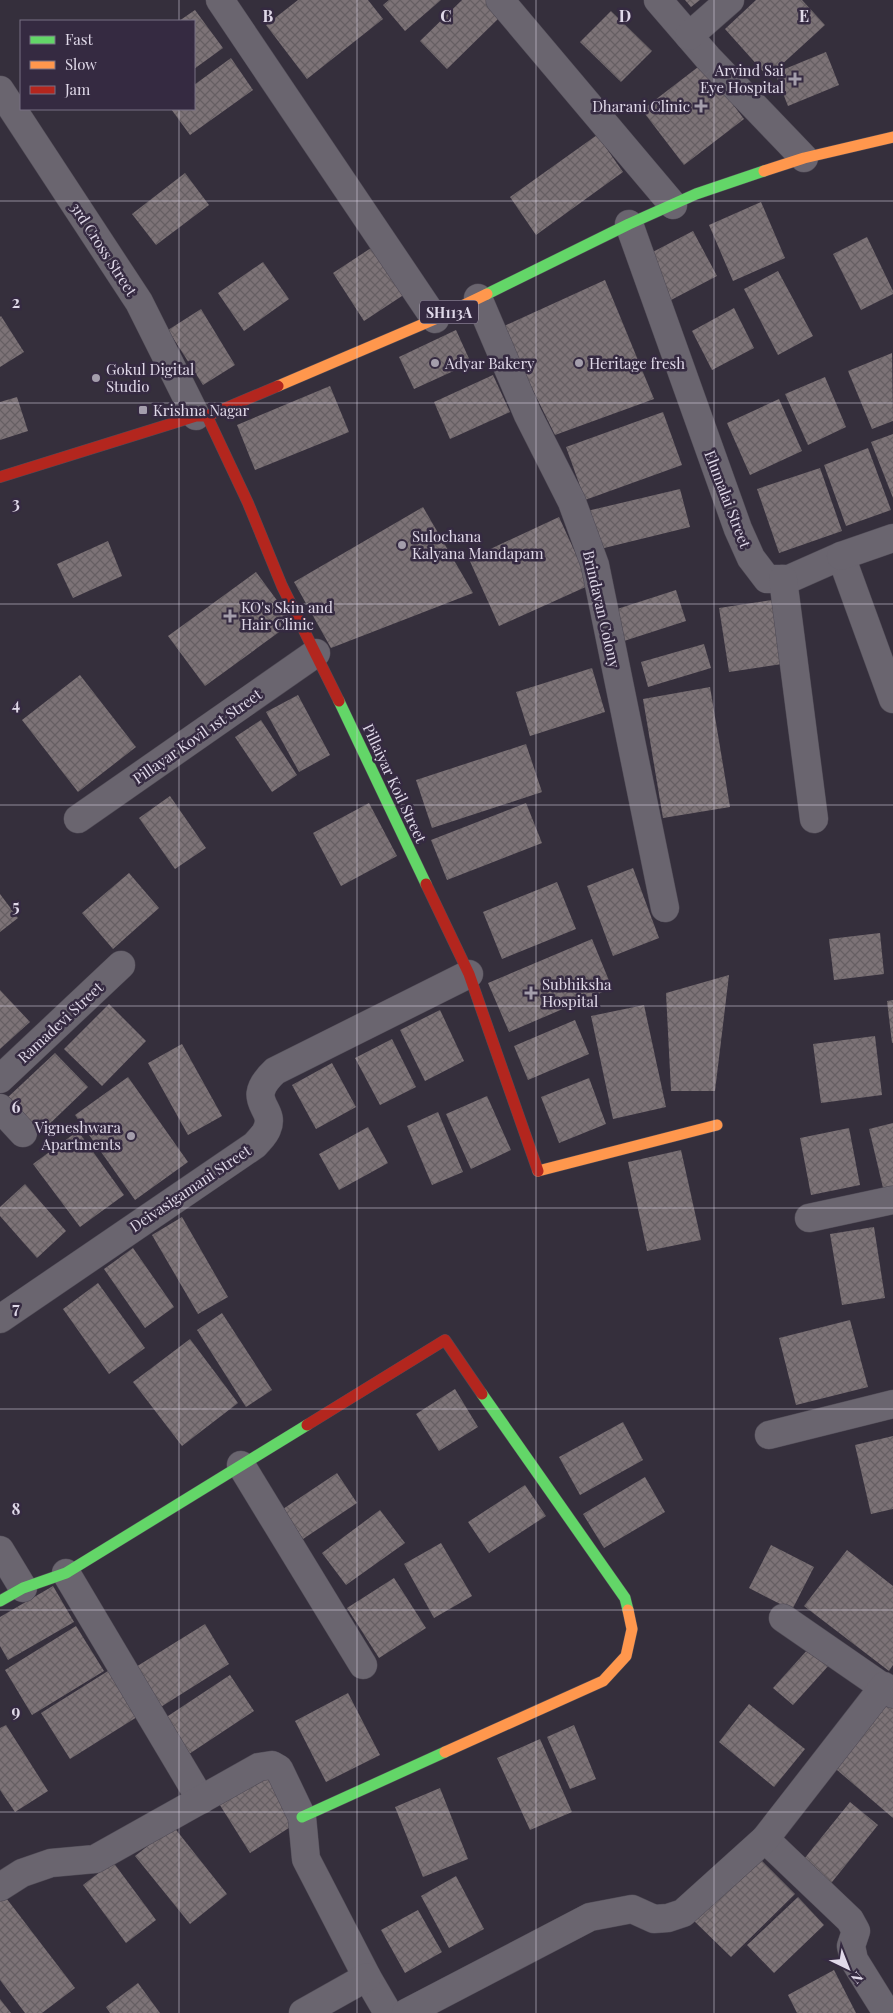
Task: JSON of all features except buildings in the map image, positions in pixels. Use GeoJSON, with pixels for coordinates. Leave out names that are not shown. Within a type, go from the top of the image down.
{"type":"FeatureCollection","features":[{"type":"Feature","properties":{"kind":"street"},"geometry":{"type":"LineString","coordinates":[[220,0],[435,319]]}},
{"type":"Feature","properties":{"kind":"street"},"geometry":{"type":"LineString","coordinates":[[500,0],[674,205]]}},
{"type":"Feature","properties":{"kind":"street"},"geometry":{"type":"LineString","coordinates":[[658,0],[689,36],[804,158]]}},
{"type":"Feature","properties":{"kind":"street"},"geometry":{"type":"LineString","coordinates":[[689,36],[730,0]]}},
{"type":"Feature","properties":{"kind":"street","name":"3rd Cross Street"},"geometry":{"type":"LineString","coordinates":[[0,90],[139,302],[201,416]]}},
{"type":"Feature","properties":{"kind":"street","name":"SH113A"},"geometry":{"type":"LineString","coordinates":[[0,477],[201,416],[435,319],[629,224],[696,194],[804,158],[893,138]]}},
{"type":"Feature","properties":{"kind":"street","name":"Elumalai Street"},"geometry":{"type":"LineString","coordinates":[[629,224],[738,528],[751,558],[767,579],[783,579]]}},
{"type":"Feature","properties":{"kind":"street","name":"Brindavan Colony"},"geometry":{"type":"LineString","coordinates":[[478,298],[528,415],[572,502],[594,565],[665,908]]}},
{"type":"Feature","properties":{"kind":"street","name":"Pillaiyar Koil Street"},"geometry":{"type":"LineString","coordinates":[[201,416],[248,504],[282,586],[469,974],[536,1170],[717,1125]]}},
{"type":"Feature","properties":{"kind":"street"},"geometry":{"type":"LineString","coordinates":[[814,819],[783,579],[789,579],[841,556],[893,538]]}},
{"type":"Feature","properties":{"kind":"street"},"geometry":{"type":"LineString","coordinates":[[841,556],[893,700]]}},
{"type":"Feature","properties":{"kind":"street","name":"Pillayar Kovil 1st Street"},"geometry":{"type":"LineString","coordinates":[[78,819],[316,654]]}},
{"type":"Feature","properties":{"kind":"street","name":"Ramadevi Street"},"geometry":{"type":"LineString","coordinates":[[0,1078],[121,965]]}},
{"type":"Feature","properties":{"kind":"street","name":"Deivasigamani Street"},"geometry":{"type":"LineString","coordinates":[[0,1319],[254,1145],[268,1128],[269,1120],[260,1099],[260,1090],[265,1080],[275,1072],[469,974]]}},
{"type":"Feature","properties":{"kind":"street"},"geometry":{"type":"LineString","coordinates":[[0,1108],[23,1133]]}},
{"type":"Feature","properties":{"kind":"street"},"geometry":{"type":"LineString","coordinates":[[809,1218],[893,1200]]}},
{"type":"Feature","properties":{"kind":"street"},"geometry":{"type":"LineString","coordinates":[[0,1550],[11,1594],[66,1573],[444,1340],[625,1598],[632,1629],[626,1656],[603,1681],[302,1818]]}},
{"type":"Feature","properties":{"kind":"street"},"geometry":{"type":"LineString","coordinates":[[769,1435],[893,1404]]}},
{"type":"Feature","properties":{"kind":"street"},"geometry":{"type":"LineString","coordinates":[[242,1465],[363,1665]]}},
{"type":"Feature","properties":{"kind":"street"},"geometry":{"type":"LineString","coordinates":[[66,1573],[201,1800]]}},
{"type":"Feature","properties":{"kind":"street"},"geometry":{"type":"LineString","coordinates":[[406,2013],[590,1917],[632,1908],[654,1919],[668,1918],[683,1913],[765,1839],[888,1690],[783,1618]]}},
{"type":"Feature","properties":{"kind":"street"},"geometry":{"type":"LineString","coordinates":[[0,1887],[22,1873],[51,1863],[95,1859],[259,1767],[272,1765],[279,1769],[302,1818],[306,1859],[388,2013]]}},
{"type":"Feature","properties":{"kind":"street"},"geometry":{"type":"LineString","coordinates":[[765,1839],[850,1920],[856,1931],[851,1946],[854,1960],[887,2013]]}},
{"type":"Feature","properties":{"kind":"street"},"geometry":{"type":"LineString","coordinates":[[303,2013],[367,1976]]}},
{"type":"Feature","properties":{"kind":"traffic: fast"},"geometry":{"type":"LineString","coordinates":[[487,294],[629,224],[696,194],[764,171]]}},
{"type":"Feature","properties":{"kind":"traffic: fast"},"geometry":{"type":"LineString","coordinates":[[339,701],[426,884]]}},
{"type":"Feature","properties":{"kind":"traffic: fast"},"geometry":{"type":"LineString","coordinates":[[482,1394],[625,1598],[628,1610]]}},
{"type":"Feature","properties":{"kind":"traffic: fast"},"geometry":{"type":"LineString","coordinates":[[0,1601],[23,1588],[66,1573],[307,1425]]}},
{"type":"Feature","properties":{"kind":"traffic: fast"},"geometry":{"type":"LineString","coordinates":[[302,1817],[445,1752]]}},
{"type":"Feature","properties":{"kind":"traffic: slow"},"geometry":{"type":"LineString","coordinates":[[764,171],[804,158],[893,137]]}},
{"type":"Feature","properties":{"kind":"traffic: slow"},"geometry":{"type":"LineString","coordinates":[[278,386],[435,319],[487,294]]}},
{"type":"Feature","properties":{"kind":"traffic: slow"},"geometry":{"type":"LineString","coordinates":[[538,1171],[717,1125]]}},
{"type":"Feature","properties":{"kind":"traffic: slow"},"geometry":{"type":"LineString","coordinates":[[445,1752],[603,1681],[626,1656],[632,1629],[628,1610]]}},
{"type":"Feature","properties":{"kind":"traffic: jam"},"geometry":{"type":"LineString","coordinates":[[0,477],[196,416],[207,416],[278,386]]}},
{"type":"Feature","properties":{"kind":"traffic: jam"},"geometry":{"type":"LineString","coordinates":[[207,416],[248,503],[282,586],[339,701]]}},
{"type":"Feature","properties":{"kind":"traffic: jam"},"geometry":{"type":"LineString","coordinates":[[426,884],[469,974],[538,1171]]}},
{"type":"Feature","properties":{"kind":"traffic: jam"},"geometry":{"type":"LineString","coordinates":[[307,1425],[445,1340],[482,1394]]}},
{"type":"Feature","properties":{"kind":"place","name":"Arvind Sai Eye Hospital"},"geometry":{"type":"Point","coordinates":[795,79]}},
{"type":"Feature","properties":{"kind":"place","name":"Dharani Clinic"},"geometry":{"type":"Point","coordinates":[701,106]}},
{"type":"Feature","properties":{"kind":"place","name":"Adyar Bakery"},"geometry":{"type":"Point","coordinates":[435,363]}},
{"type":"Feature","properties":{"kind":"place","name":"Heritage fresh"},"geometry":{"type":"Point","coordinates":[579,363]}},
{"type":"Feature","properties":{"kind":"place","name":"Gokul Digital Studio"},"geometry":{"type":"Point","coordinates":[96,378]}},
{"type":"Feature","properties":{"kind":"place","name":"Krishna Nagar"},"geometry":{"type":"Point","coordinates":[143,410]}},
{"type":"Feature","properties":{"kind":"place","name":"Sulochana Kalyana Mandapam"},"geometry":{"type":"Point","coordinates":[402,545]}},
{"type":"Feature","properties":{"kind":"place","name":"KO's Skin and Hair Clinic"},"geometry":{"type":"Point","coordinates":[230,616]}},
{"type":"Feature","properties":{"kind":"place","name":"Subhiksha Hospital"},"geometry":{"type":"Point","coordinates":[531,993]}},
{"type":"Feature","properties":{"kind":"place","name":"Vigneshwara Apartments"},"geometry":{"type":"Point","coordinates":[131,1136]}}]}
